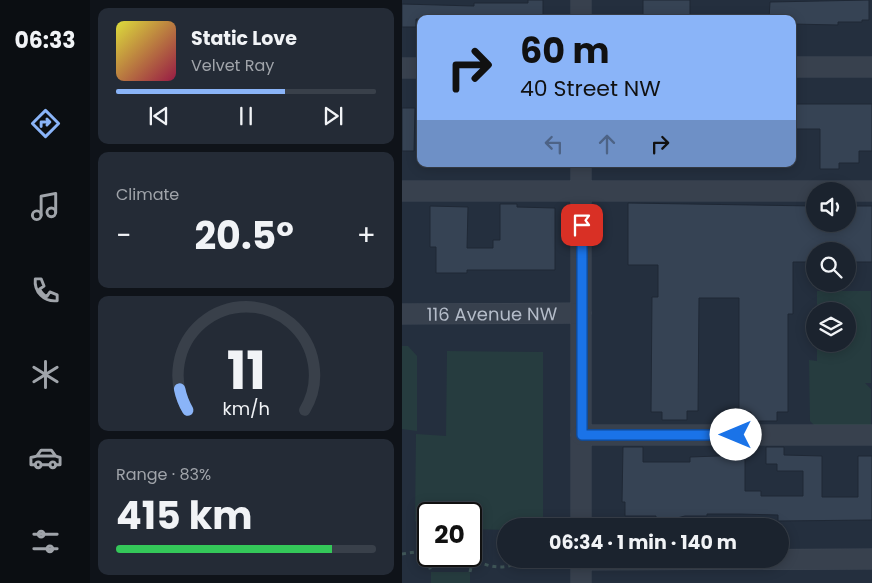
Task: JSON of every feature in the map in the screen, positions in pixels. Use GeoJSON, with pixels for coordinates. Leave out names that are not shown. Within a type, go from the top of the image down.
{"type":"FeatureCollection","features":[{"type":"Feature","properties":{"kind":"street"},"geometry":{"type":"LineString","coordinates":[[582,0],[582,15]]}},
{"type":"Feature","properties":{"kind":"street"},"geometry":{"type":"LineString","coordinates":[[796,67],[872,67]]}},
{"type":"Feature","properties":{"kind":"street"},"geometry":{"type":"LineString","coordinates":[[402,68],[417,68]]}},
{"type":"Feature","properties":{"kind":"street"},"geometry":{"type":"LineString","coordinates":[[582,167],[582,518]]}},
{"type":"Feature","properties":{"kind":"street"},"geometry":{"type":"LineString","coordinates":[[402,191],[872,191]]}},
{"type":"Feature","properties":{"kind":"street","name":"116 Avenue NW"},"geometry":{"type":"LineString","coordinates":[[402,314],[582,313]]}},
{"type":"Feature","properties":{"kind":"street"},"geometry":{"type":"LineString","coordinates":[[582,435],[872,436]]}},
{"type":"Feature","properties":{"kind":"street"},"geometry":{"type":"LineString","coordinates":[[789,559],[872,559]]}},
{"type":"Feature","properties":{"kind":"street"},"geometry":{"type":"LineString","coordinates":[[582,568],[582,583]]}},
{"type":"Feature","properties":{"kind":"path"},"geometry":{"type":"LineString","coordinates":[[402,554],[417,552]]}},
{"type":"Feature","properties":{"kind":"path"},"geometry":{"type":"LineString","coordinates":[[482,561],[497,566]]}},
{"type":"Feature","properties":{"kind":"path"},"geometry":{"type":"LineString","coordinates":[[430,567],[431,572]]}},
{"type":"Feature","properties":{"kind":"path"},"geometry":{"type":"LineString","coordinates":[[470,572],[471,567]]}},
{"type":"Feature","properties":{"kind":"green space"},"geometry":{"type":"Polygon","coordinates":[[[871,291],[871,383],[865,383],[871,389],[871,432],[821,432],[810,421],[809,360],[817,361],[817,352],[856,352],[856,302],[817,302],[817,292],[871,291]]]}},
{"type":"Feature","properties":{"kind":"green space"},"geometry":{"type":"Polygon","coordinates":[[[402,346],[408,346],[417,356],[417,431],[402,429],[402,346]]]}},
{"type":"Feature","properties":{"kind":"green space"},"geometry":{"type":"Polygon","coordinates":[[[447,351],[543,352],[543,518],[497,518],[497,530],[482,529],[482,502],[417,502],[417,523],[415,521],[416,434],[446,436],[447,351]]]}},
{"type":"Feature","properties":{"kind":"green space"},"geometry":{"type":"Polygon","coordinates":[[[431,572],[470,572],[470,583],[431,583],[431,572]]]}},
{"type":"Feature","properties":{"kind":"building"},"geometry":{"type":"Polygon","coordinates":[[[528,0],[543,0],[543,15],[417,15],[416,27],[402,27],[402,4],[474,6],[474,3],[528,3],[528,0]]]}},
{"type":"Feature","properties":{"kind":"building"},"geometry":{"type":"Polygon","coordinates":[[[643,0],[690,0],[690,15],[643,15],[643,0]]]}},
{"type":"Feature","properties":{"kind":"building"},"geometry":{"type":"Polygon","coordinates":[[[869,0],[869,20],[862,20],[862,22],[838,22],[838,25],[796,24],[796,15],[769,15],[770,2],[869,0]]]}},
{"type":"Feature","properties":{"kind":"building"},"geometry":{"type":"Polygon","coordinates":[[[796,104],[872,104],[872,151],[859,151],[859,163],[839,163],[839,169],[820,169],[820,129],[796,129],[796,104]]]}},
{"type":"Feature","properties":{"kind":"building"},"geometry":{"type":"Polygon","coordinates":[[[402,108],[415,108],[414,151],[402,151],[402,108]]]}},
{"type":"Feature","properties":{"kind":"building"},"geometry":{"type":"Polygon","coordinates":[[[628,203],[806,206],[806,232],[856,232],[856,206],[872,206],[872,262],[856,262],[856,242],[806,242],[806,262],[793,262],[793,314],[788,314],[788,412],[777,412],[777,421],[751,421],[751,412],[739,412],[739,298],[699,298],[698,411],[687,411],[687,420],[662,420],[662,412],[651,412],[652,297],[658,297],[658,265],[628,265],[628,203]]]}},
{"type":"Feature","properties":{"kind":"building"},"geometry":{"type":"Polygon","coordinates":[[[500,204],[517,204],[517,207],[555,208],[555,270],[467,270],[467,273],[436,273],[436,247],[430,247],[430,206],[468,207],[467,248],[493,248],[493,240],[500,240],[500,204]]]}},
{"type":"Feature","properties":{"kind":"building"},"geometry":{"type":"Polygon","coordinates":[[[623,447],[643,447],[643,462],[690,462],[690,457],[745,455],[745,491],[761,491],[761,496],[803,496],[803,471],[777,471],[777,464],[766,464],[766,447],[784,447],[784,455],[822,456],[822,497],[858,497],[858,456],[872,456],[872,520],[789,521],[789,518],[778,518],[778,515],[739,514],[707,514],[707,516],[677,518],[625,516],[625,502],[622,502],[623,447]]]}},
{"type":"Feature","properties":{"kind":"route"},"geometry":{"type":"LineString","coordinates":[[582,225],[582,435],[736,435]]}}]}
